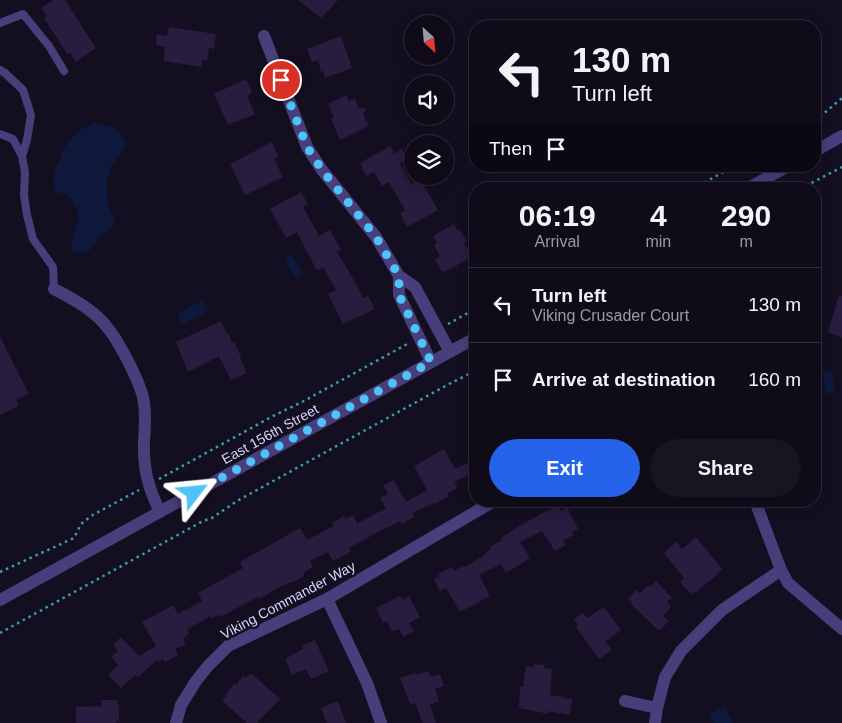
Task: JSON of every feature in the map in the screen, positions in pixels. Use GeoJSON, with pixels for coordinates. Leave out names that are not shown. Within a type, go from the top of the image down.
{"type":"FeatureCollection","features":[{"type":"Feature","properties":{"kind":"street"},"geometry":{"type":"LineString","coordinates":[[264,36],[307,147],[322,170],[376,237],[399,276],[415,287],[450,352]]}},
{"type":"Feature","properties":{"kind":"street"},"geometry":{"type":"LineString","coordinates":[[821,148],[842,136]]}},
{"type":"Feature","properties":{"kind":"street"},"geometry":{"type":"LineString","coordinates":[[759,182],[777,172]]}},
{"type":"Feature","properties":{"kind":"street"},"geometry":{"type":"LineString","coordinates":[[399,276],[399,295],[431,362]]}},
{"type":"Feature","properties":{"kind":"street"},"geometry":{"type":"LineString","coordinates":[[54,290],[89,309],[107,326],[124,353],[136,378],[144,401],[146,420],[144,442],[147,479],[160,512]]}},
{"type":"Feature","properties":{"kind":"street","name":"East 156th Street"},"geometry":{"type":"LineString","coordinates":[[0,600],[469,341]]}},
{"type":"Feature","properties":{"kind":"street","name":"Viking Commander Way"},"geometry":{"type":"LineString","coordinates":[[176,723],[181,705],[196,681],[228,646],[327,599],[484,507]]}},
{"type":"Feature","properties":{"kind":"street"},"geometry":{"type":"LineString","coordinates":[[757,507],[781,570],[788,583],[842,629]]}},
{"type":"Feature","properties":{"kind":"street"},"geometry":{"type":"LineString","coordinates":[[655,723],[656,708],[665,677],[681,651],[722,610],[781,570]]}},
{"type":"Feature","properties":{"kind":"street"},"geometry":{"type":"LineString","coordinates":[[327,599],[367,683],[381,723]]}},
{"type":"Feature","properties":{"kind":"street"},"geometry":{"type":"LineString","coordinates":[[625,701],[656,708]]}},
{"type":"Feature","properties":{"kind":"lane"},"geometry":{"type":"LineString","coordinates":[[0,23],[23,14],[64,70]]}},
{"type":"Feature","properties":{"kind":"lane"},"geometry":{"type":"LineString","coordinates":[[0,70],[23,90],[30,115],[27,140],[22,156]]}},
{"type":"Feature","properties":{"kind":"lane"},"geometry":{"type":"LineString","coordinates":[[0,134],[13,139],[22,156],[25,172],[24,195],[27,216],[33,239],[53,267],[54,290]]}},
{"type":"Feature","properties":{"kind":"path"},"geometry":{"type":"LineString","coordinates":[[821,116],[842,98]]}},
{"type":"Feature","properties":{"kind":"path"},"geometry":{"type":"LineString","coordinates":[[813,182],[842,167]]}},
{"type":"Feature","properties":{"kind":"path"},"geometry":{"type":"LineString","coordinates":[[705,182],[723,172]]}},
{"type":"Feature","properties":{"kind":"path"},"geometry":{"type":"LineString","coordinates":[[437,330],[469,312]]}},
{"type":"Feature","properties":{"kind":"path"},"geometry":{"type":"LineString","coordinates":[[302,402],[419,338]]}},
{"type":"Feature","properties":{"kind":"path"},"geometry":{"type":"LineString","coordinates":[[0,633],[212,518],[237,501],[469,374]]}},
{"type":"Feature","properties":{"kind":"water"},"geometry":{"type":"Polygon","coordinates":[[[94,123],[113,128],[121,134],[126,142],[110,170],[107,183],[109,206],[116,219],[89,251],[83,254],[72,252],[73,236],[78,218],[77,211],[68,195],[53,190],[54,169],[70,139],[94,123]]]}},
{"type":"Feature","properties":{"kind":"water"},"geometry":{"type":"Polygon","coordinates":[[[292,254],[303,275],[295,279],[284,258],[292,254]]]}},
{"type":"Feature","properties":{"kind":"water"},"geometry":{"type":"Polygon","coordinates":[[[204,300],[209,311],[183,324],[177,314],[204,300]]]}},
{"type":"Feature","properties":{"kind":"water"},"geometry":{"type":"Polygon","coordinates":[[[832,371],[835,392],[826,394],[822,372],[832,371]]]}},
{"type":"Feature","properties":{"kind":"water"},"geometry":{"type":"Polygon","coordinates":[[[725,706],[733,723],[713,723],[708,714],[725,706]]]}},
{"type":"Feature","properties":{"kind":"building"},"geometry":{"type":"Polygon","coordinates":[[[53,0],[65,0],[96,48],[76,62],[70,53],[67,54],[44,18],[47,16],[41,8],[53,0]]]}},
{"type":"Feature","properties":{"kind":"building"},"geometry":{"type":"Polygon","coordinates":[[[298,0],[338,0],[321,18],[298,0]]]}},
{"type":"Feature","properties":{"kind":"building"},"geometry":{"type":"Polygon","coordinates":[[[169,27],[216,34],[214,49],[209,48],[207,61],[202,60],[201,67],[164,61],[165,47],[156,45],[157,34],[167,36],[169,27]]]}},
{"type":"Feature","properties":{"kind":"building"},"geometry":{"type":"Polygon","coordinates":[[[341,36],[352,68],[325,78],[323,71],[321,72],[318,60],[312,62],[307,49],[341,36]]]}},
{"type":"Feature","properties":{"kind":"building"},"geometry":{"type":"Polygon","coordinates":[[[246,79],[252,93],[247,96],[255,114],[228,125],[214,94],[246,79]]]}},
{"type":"Feature","properties":{"kind":"building"},"geometry":{"type":"Polygon","coordinates":[[[346,95],[349,101],[355,99],[359,108],[367,108],[363,114],[369,126],[340,140],[331,119],[334,117],[328,104],[346,95]]]}},
{"type":"Feature","properties":{"kind":"building"},"geometry":{"type":"Polygon","coordinates":[[[272,142],[278,156],[274,159],[283,177],[245,195],[230,164],[272,142]]]}},
{"type":"Feature","properties":{"kind":"building"},"geometry":{"type":"Polygon","coordinates":[[[390,146],[394,154],[402,149],[404,161],[400,163],[404,171],[404,185],[423,185],[438,210],[407,227],[400,213],[405,210],[389,182],[382,186],[374,172],[366,176],[360,163],[390,146]]]}},
{"type":"Feature","properties":{"kind":"building"},"geometry":{"type":"Polygon","coordinates":[[[301,192],[308,204],[303,207],[319,236],[330,230],[341,250],[337,252],[363,298],[368,296],[375,309],[343,324],[328,294],[336,290],[323,267],[317,271],[297,232],[286,238],[270,209],[301,192]]]}},
{"type":"Feature","properties":{"kind":"building"},"geometry":{"type":"Polygon","coordinates":[[[454,224],[467,241],[464,242],[469,251],[469,259],[442,273],[435,259],[440,256],[434,245],[437,243],[433,236],[454,224]]]}},
{"type":"Feature","properties":{"kind":"building"},"geometry":{"type":"Polygon","coordinates":[[[839,295],[842,296],[842,338],[828,332],[839,295]]]}},
{"type":"Feature","properties":{"kind":"building"},"geometry":{"type":"Polygon","coordinates":[[[221,321],[232,343],[234,342],[247,373],[231,380],[219,356],[188,372],[176,342],[221,321]]]}},
{"type":"Feature","properties":{"kind":"building"},"geometry":{"type":"Polygon","coordinates":[[[0,337],[29,394],[16,400],[19,406],[0,415],[0,337]]]}},
{"type":"Feature","properties":{"kind":"building"},"geometry":{"type":"Polygon","coordinates":[[[444,449],[455,469],[469,462],[469,475],[454,482],[457,488],[447,494],[448,497],[412,513],[414,517],[402,524],[400,521],[387,527],[349,548],[351,552],[333,561],[328,552],[310,561],[313,567],[303,573],[304,576],[220,617],[219,615],[211,618],[210,616],[187,630],[189,634],[183,638],[186,644],[175,649],[178,655],[165,662],[163,659],[158,662],[157,660],[138,677],[135,675],[121,688],[108,675],[118,665],[111,657],[118,651],[113,645],[121,637],[139,656],[156,646],[142,622],[173,605],[178,614],[202,601],[198,593],[243,568],[240,562],[300,528],[307,540],[334,526],[332,523],[344,516],[346,519],[353,515],[357,524],[386,508],[380,498],[388,494],[383,485],[394,480],[406,502],[427,490],[414,466],[444,449]]]}},
{"type":"Feature","properties":{"kind":"building"},"geometry":{"type":"Polygon","coordinates":[[[559,507],[561,511],[567,507],[578,529],[572,532],[574,535],[563,540],[566,545],[555,551],[542,531],[520,542],[530,558],[506,573],[501,564],[479,575],[490,596],[460,612],[446,588],[440,591],[434,579],[440,576],[438,574],[452,567],[454,571],[464,565],[465,567],[486,554],[491,549],[490,547],[502,540],[501,538],[548,511],[559,507]]]}},
{"type":"Feature","properties":{"kind":"building"},"geometry":{"type":"Polygon","coordinates":[[[696,537],[722,569],[696,592],[691,594],[680,582],[684,578],[664,553],[676,541],[682,549],[696,537]]]}},
{"type":"Feature","properties":{"kind":"building"},"geometry":{"type":"Polygon","coordinates":[[[656,581],[672,598],[667,602],[671,607],[663,616],[669,621],[659,631],[628,599],[636,590],[640,593],[656,581]]]}},
{"type":"Feature","properties":{"kind":"building"},"geometry":{"type":"Polygon","coordinates":[[[400,596],[403,600],[409,596],[420,617],[409,623],[414,631],[403,637],[399,629],[392,631],[387,621],[383,623],[376,608],[400,596]]]}},
{"type":"Feature","properties":{"kind":"building"},"geometry":{"type":"Polygon","coordinates":[[[604,607],[621,630],[605,642],[612,650],[599,659],[576,627],[578,626],[574,619],[583,613],[587,618],[604,607]]]}},
{"type":"Feature","properties":{"kind":"building"},"geometry":{"type":"Polygon","coordinates":[[[315,640],[329,671],[311,679],[306,669],[292,675],[285,659],[303,649],[302,646],[315,640]]]}},
{"type":"Feature","properties":{"kind":"building"},"geometry":{"type":"Polygon","coordinates":[[[534,664],[544,665],[544,668],[552,669],[550,695],[572,699],[570,715],[548,711],[549,714],[519,708],[520,687],[523,687],[526,666],[534,667],[534,664]]]}},
{"type":"Feature","properties":{"kind":"building"},"geometry":{"type":"Polygon","coordinates":[[[428,671],[431,677],[440,674],[444,686],[435,689],[439,701],[430,705],[436,723],[423,723],[415,703],[410,704],[400,678],[428,671]]]}},
{"type":"Feature","properties":{"kind":"building"},"geometry":{"type":"Polygon","coordinates":[[[251,673],[280,699],[257,723],[247,723],[222,701],[234,683],[236,685],[243,676],[246,678],[251,673]]]}},
{"type":"Feature","properties":{"kind":"building"},"geometry":{"type":"Polygon","coordinates":[[[101,700],[118,700],[119,721],[116,721],[116,723],[76,723],[76,707],[102,706],[101,700]]]}},
{"type":"Feature","properties":{"kind":"building"},"geometry":{"type":"Polygon","coordinates":[[[338,701],[346,723],[327,723],[321,708],[338,701]]]}},
{"type":"Feature","properties":{"kind":"route"},"geometry":{"type":"LineString","coordinates":[[194,493],[431,362],[399,295],[399,276],[376,237],[322,170],[307,147],[281,80]]}}]}
